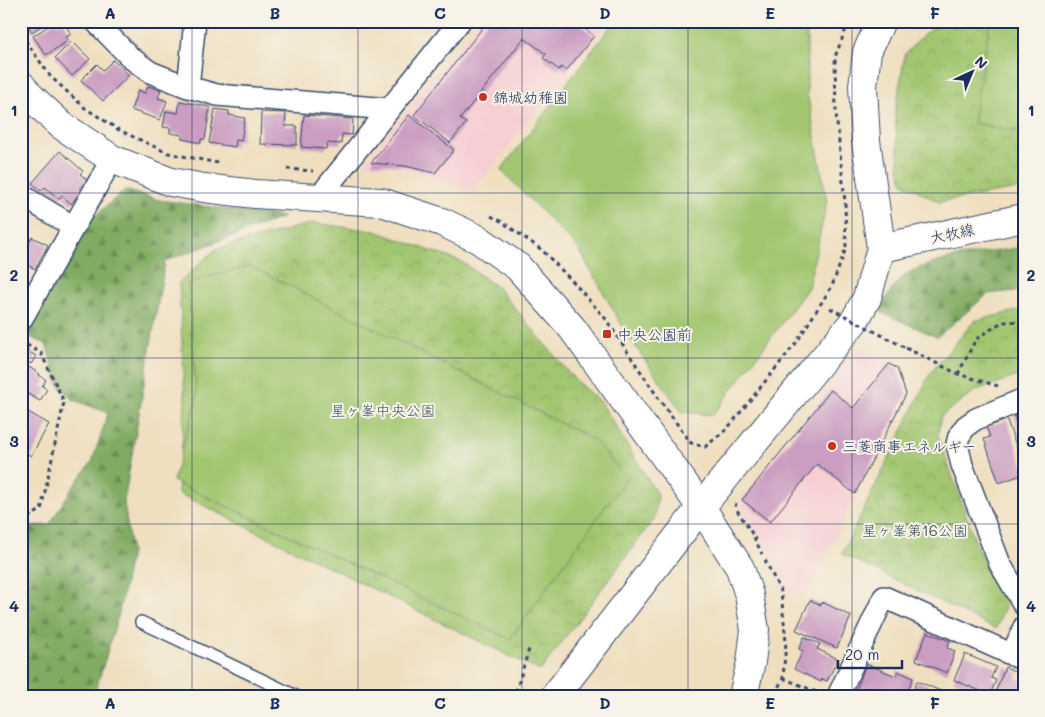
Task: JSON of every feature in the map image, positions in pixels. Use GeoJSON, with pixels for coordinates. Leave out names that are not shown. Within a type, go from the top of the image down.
{"type":"FeatureCollection","features":[{"type":"Feature","properties":{"kind":"street"},"geometry":{"type":"LineString","coordinates":[[94,21],[131,58],[150,72],[188,87],[217,95],[389,109]]}},
{"type":"Feature","properties":{"kind":"street"},"geometry":{"type":"LineString","coordinates":[[188,87],[196,21]]}},
{"type":"Feature","properties":{"kind":"street"},"geometry":{"type":"LineString","coordinates":[[555,696],[701,507],[855,320],[867,298],[880,248],[866,141],[863,86],[867,52],[881,21]]}},
{"type":"Feature","properties":{"kind":"street"},"geometry":{"type":"LineString","coordinates":[[320,184],[389,109],[459,22]]}},
{"type":"Feature","properties":{"kind":"street"},"geometry":{"type":"LineString","coordinates":[[21,85],[61,125],[112,159],[171,182],[255,194],[320,184],[426,217],[478,239],[518,267],[572,328],[701,507],[740,568],[755,630],[751,662],[743,696]]}},
{"type":"Feature","properties":{"kind":"street"},"geometry":{"type":"LineString","coordinates":[[21,320],[112,159]]}},
{"type":"Feature","properties":{"kind":"street"},"geometry":{"type":"LineString","coordinates":[[21,195],[74,227]]}},
{"type":"Feature","properties":{"kind":"street","name":"大牧線"},"geometry":{"type":"LineString","coordinates":[[880,248],[1024,218]]}},
{"type":"Feature","properties":{"kind":"street"},"geometry":{"type":"LineString","coordinates":[[1024,399],[976,419],[966,426],[959,436],[957,444],[962,465],[1000,564],[1024,605]]}},
{"type":"Feature","properties":{"kind":"street"},"geometry":{"type":"LineString","coordinates":[[838,696],[884,597],[1018,658],[1024,627]]}},
{"type":"Feature","properties":{"kind":"lane"},"geometry":{"type":"LineString","coordinates":[[141,622],[296,696]]}},
{"type":"Feature","properties":{"kind":"path"},"geometry":{"type":"LineString","coordinates":[[485,214],[501,221],[542,250],[575,284],[605,318],[691,443],[705,447],[727,429],[796,343],[832,286],[846,248],[845,202],[836,114],[835,57],[849,21]]}},
{"type":"Feature","properties":{"kind":"path"},"geometry":{"type":"LineString","coordinates":[[21,34],[50,76],[85,108],[119,130],[168,153],[219,163]]}},
{"type":"Feature","properties":{"kind":"path"},"geometry":{"type":"LineString","coordinates":[[284,169],[320,184]]}},
{"type":"Feature","properties":{"kind":"path"},"geometry":{"type":"LineString","coordinates":[[830,308],[958,374],[999,386],[1007,386]]}},
{"type":"Feature","properties":{"kind":"path"},"geometry":{"type":"LineString","coordinates":[[958,374],[976,338],[1002,322],[1024,321]]}},
{"type":"Feature","properties":{"kind":"path"},"geometry":{"type":"LineString","coordinates":[[868,333],[872,326]]}},
{"type":"Feature","properties":{"kind":"path"},"geometry":{"type":"LineString","coordinates":[[21,341],[40,353],[64,402],[41,510],[25,519],[21,517]]}},
{"type":"Feature","properties":{"kind":"path"},"geometry":{"type":"LineString","coordinates":[[796,343],[804,347]]}},
{"type":"Feature","properties":{"kind":"path"},"geometry":{"type":"LineString","coordinates":[[736,498],[735,508],[753,536],[781,592],[786,642],[783,678],[774,696]]}},
{"type":"Feature","properties":{"kind":"path"},"geometry":{"type":"LineString","coordinates":[[509,696],[516,691],[529,649]]}},
{"type":"Feature","properties":{"kind":"path"},"geometry":{"type":"LineString","coordinates":[[783,678],[827,696]]}},
{"type":"Feature","properties":{"kind":"shaded area","name":"錦城幼稚園"},"geometry":{"type":"Polygon","coordinates":[[[479,21],[592,21],[602,29],[472,193],[437,178],[405,168],[364,164],[479,21]]]}},
{"type":"Feature","properties":{"kind":"shaded area","name":"三菱商事エネルギー"},"geometry":{"type":"Polygon","coordinates":[[[860,347],[898,367],[908,394],[804,597],[782,589],[772,555],[748,521],[741,505],[742,498],[860,347]]]}},
{"type":"Feature","properties":{"kind":"green space"},"geometry":{"type":"Polygon","coordinates":[[[615,21],[807,21],[807,92],[827,202],[808,288],[713,415],[682,412],[628,336],[578,248],[501,170],[615,21]]]}},
{"type":"Feature","properties":{"kind":"green space"},"geometry":{"type":"Polygon","coordinates":[[[941,21],[1024,21],[1024,188],[939,202],[903,183],[899,167],[895,113],[905,54],[923,35],[941,21]]]}},
{"type":"Feature","properties":{"kind":"green space"},"geometry":{"type":"Polygon","coordinates":[[[990,21],[1024,21],[1024,132],[973,123],[990,21]]]}},
{"type":"Feature","properties":{"kind":"green space"},"geometry":{"type":"Polygon","coordinates":[[[125,190],[159,200],[284,217],[165,261],[124,502],[131,552],[119,613],[94,696],[21,696],[21,526],[49,525],[73,487],[92,462],[108,413],[72,399],[59,386],[46,344],[23,334],[89,221],[125,190]]]}},
{"type":"Feature","properties":{"kind":"green space","name":"星ヶ峯中央公園"},"geometry":{"type":"Polygon","coordinates":[[[313,223],[375,231],[462,262],[498,288],[574,379],[602,404],[658,496],[654,519],[540,671],[178,493],[185,404],[179,283],[216,249],[313,223]]]}},
{"type":"Feature","properties":{"kind":"green space"},"geometry":{"type":"Polygon","coordinates":[[[1024,247],[1024,290],[988,294],[937,337],[878,311],[896,284],[913,270],[943,260],[1024,247]]]}},
{"type":"Feature","properties":{"kind":"green space","name":"星ヶ峯中央公園"},"geometry":{"type":"Polygon","coordinates":[[[250,266],[594,440],[626,478],[510,639],[173,481],[197,399],[188,283],[250,266]]]}},
{"type":"Feature","properties":{"kind":"green space","name":"星ヶ峯第16公園"},"geometry":{"type":"Polygon","coordinates":[[[1024,309],[1024,374],[977,390],[941,416],[938,436],[981,557],[1008,599],[996,629],[842,554],[930,374],[974,321],[1024,309]]]}},
{"type":"Feature","properties":{"kind":"building"},"geometry":{"type":"Polygon","coordinates":[[[25,21],[48,21],[32,32],[25,21]]]}},
{"type":"Feature","properties":{"kind":"building"},"geometry":{"type":"Polygon","coordinates":[[[56,21],[58,24],[63,21],[71,34],[66,37],[68,41],[46,55],[33,36],[56,21]]]}},
{"type":"Feature","properties":{"kind":"building"},"geometry":{"type":"Polygon","coordinates":[[[488,21],[576,21],[594,36],[566,71],[561,67],[559,70],[543,58],[546,54],[524,38],[460,119],[466,123],[450,143],[414,115],[488,21]]]}},
{"type":"Feature","properties":{"kind":"building"},"geometry":{"type":"Polygon","coordinates":[[[72,41],[90,59],[72,76],[55,58],[72,41]]]}},
{"type":"Feature","properties":{"kind":"building"},"geometry":{"type":"Polygon","coordinates":[[[113,60],[129,75],[103,101],[81,80],[97,64],[103,70],[113,60]]]}},
{"type":"Feature","properties":{"kind":"building"},"geometry":{"type":"Polygon","coordinates":[[[148,86],[161,90],[158,98],[167,101],[160,120],[131,110],[138,90],[145,93],[148,86]]]}},
{"type":"Feature","properties":{"kind":"building"},"geometry":{"type":"Polygon","coordinates":[[[180,101],[210,107],[205,139],[201,139],[201,143],[182,139],[182,135],[170,133],[170,128],[163,127],[166,111],[178,113],[180,101]]]}},
{"type":"Feature","properties":{"kind":"building"},"geometry":{"type":"Polygon","coordinates":[[[215,109],[229,111],[229,115],[245,118],[241,141],[236,140],[235,147],[209,143],[215,109]]]}},
{"type":"Feature","properties":{"kind":"building"},"geometry":{"type":"Polygon","coordinates":[[[261,112],[286,113],[285,126],[297,126],[297,145],[260,144],[261,112]]]}},
{"type":"Feature","properties":{"kind":"building"},"geometry":{"type":"Polygon","coordinates":[[[304,115],[353,119],[352,135],[342,134],[341,144],[327,143],[326,149],[301,147],[304,115]]]}},
{"type":"Feature","properties":{"kind":"building"},"geometry":{"type":"Polygon","coordinates":[[[409,115],[454,150],[435,173],[405,166],[371,163],[409,115]]]}},
{"type":"Feature","properties":{"kind":"building"},"geometry":{"type":"Polygon","coordinates":[[[60,151],[83,171],[80,174],[87,180],[71,204],[62,195],[59,199],[45,187],[41,191],[32,183],[60,151]]]}},
{"type":"Feature","properties":{"kind":"building"},"geometry":{"type":"Polygon","coordinates":[[[21,228],[29,232],[21,247],[21,228]]]}},
{"type":"Feature","properties":{"kind":"building"},"geometry":{"type":"Polygon","coordinates":[[[32,237],[48,245],[35,269],[21,262],[21,258],[32,237]]]}},
{"type":"Feature","properties":{"kind":"building"},"geometry":{"type":"Polygon","coordinates":[[[21,268],[28,272],[21,285],[21,268]]]}},
{"type":"Feature","properties":{"kind":"building"},"geometry":{"type":"Polygon","coordinates":[[[21,347],[36,356],[31,364],[21,358],[21,347]]]}},
{"type":"Feature","properties":{"kind":"building"},"geometry":{"type":"Polygon","coordinates":[[[21,362],[46,380],[42,386],[47,389],[40,401],[28,394],[25,399],[21,397],[21,362]]]}},
{"type":"Feature","properties":{"kind":"building"},"geometry":{"type":"Polygon","coordinates":[[[889,364],[897,368],[906,394],[855,494],[817,464],[770,522],[742,500],[831,390],[853,408],[889,364]]]}},
{"type":"Feature","properties":{"kind":"building"},"geometry":{"type":"Polygon","coordinates":[[[23,409],[49,424],[31,456],[21,450],[21,412],[23,409]]]}},
{"type":"Feature","properties":{"kind":"building"},"geometry":{"type":"Polygon","coordinates":[[[1024,413],[1024,444],[1023,444],[1014,415],[1024,413]]]}},
{"type":"Feature","properties":{"kind":"building"},"geometry":{"type":"Polygon","coordinates":[[[1007,420],[1024,468],[1024,474],[999,483],[984,439],[990,437],[986,427],[1007,420]]]}},
{"type":"Feature","properties":{"kind":"building"},"geometry":{"type":"Polygon","coordinates":[[[810,600],[821,605],[822,602],[851,616],[837,648],[796,630],[810,600]]]}},
{"type":"Feature","properties":{"kind":"building"},"geometry":{"type":"Polygon","coordinates":[[[927,632],[950,641],[947,648],[955,651],[947,673],[916,660],[927,632]]]}},
{"type":"Feature","properties":{"kind":"building"},"geometry":{"type":"Polygon","coordinates":[[[804,637],[820,644],[817,649],[838,659],[827,681],[822,679],[821,682],[794,669],[803,651],[799,649],[804,637]]]}},
{"type":"Feature","properties":{"kind":"building"},"geometry":{"type":"Polygon","coordinates":[[[965,654],[996,667],[991,678],[996,680],[990,695],[954,680],[965,654]]]}},
{"type":"Feature","properties":{"kind":"building"},"geometry":{"type":"Polygon","coordinates":[[[866,664],[896,676],[898,671],[913,678],[906,696],[868,696],[856,691],[866,664]]]}},
{"type":"Feature","properties":{"kind":"building"},"geometry":{"type":"Polygon","coordinates":[[[1005,667],[1019,673],[1017,678],[1024,681],[1024,696],[994,696],[1005,667]]]}},
{"type":"Feature","properties":{"kind":"building"},"geometry":{"type":"Polygon","coordinates":[[[917,681],[943,692],[941,696],[911,696],[917,681]]]}},
{"type":"Feature","properties":{"kind":"place","name":"錦城幼稚園"},"geometry":{"type":"Point","coordinates":[483,97]}},
{"type":"Feature","properties":{"kind":"place","name":"中央公園前"},"geometry":{"type":"Point","coordinates":[607,334]}},
{"type":"Feature","properties":{"kind":"place","name":"三菱商事エネルギー"},"geometry":{"type":"Point","coordinates":[832,446]}}]}
